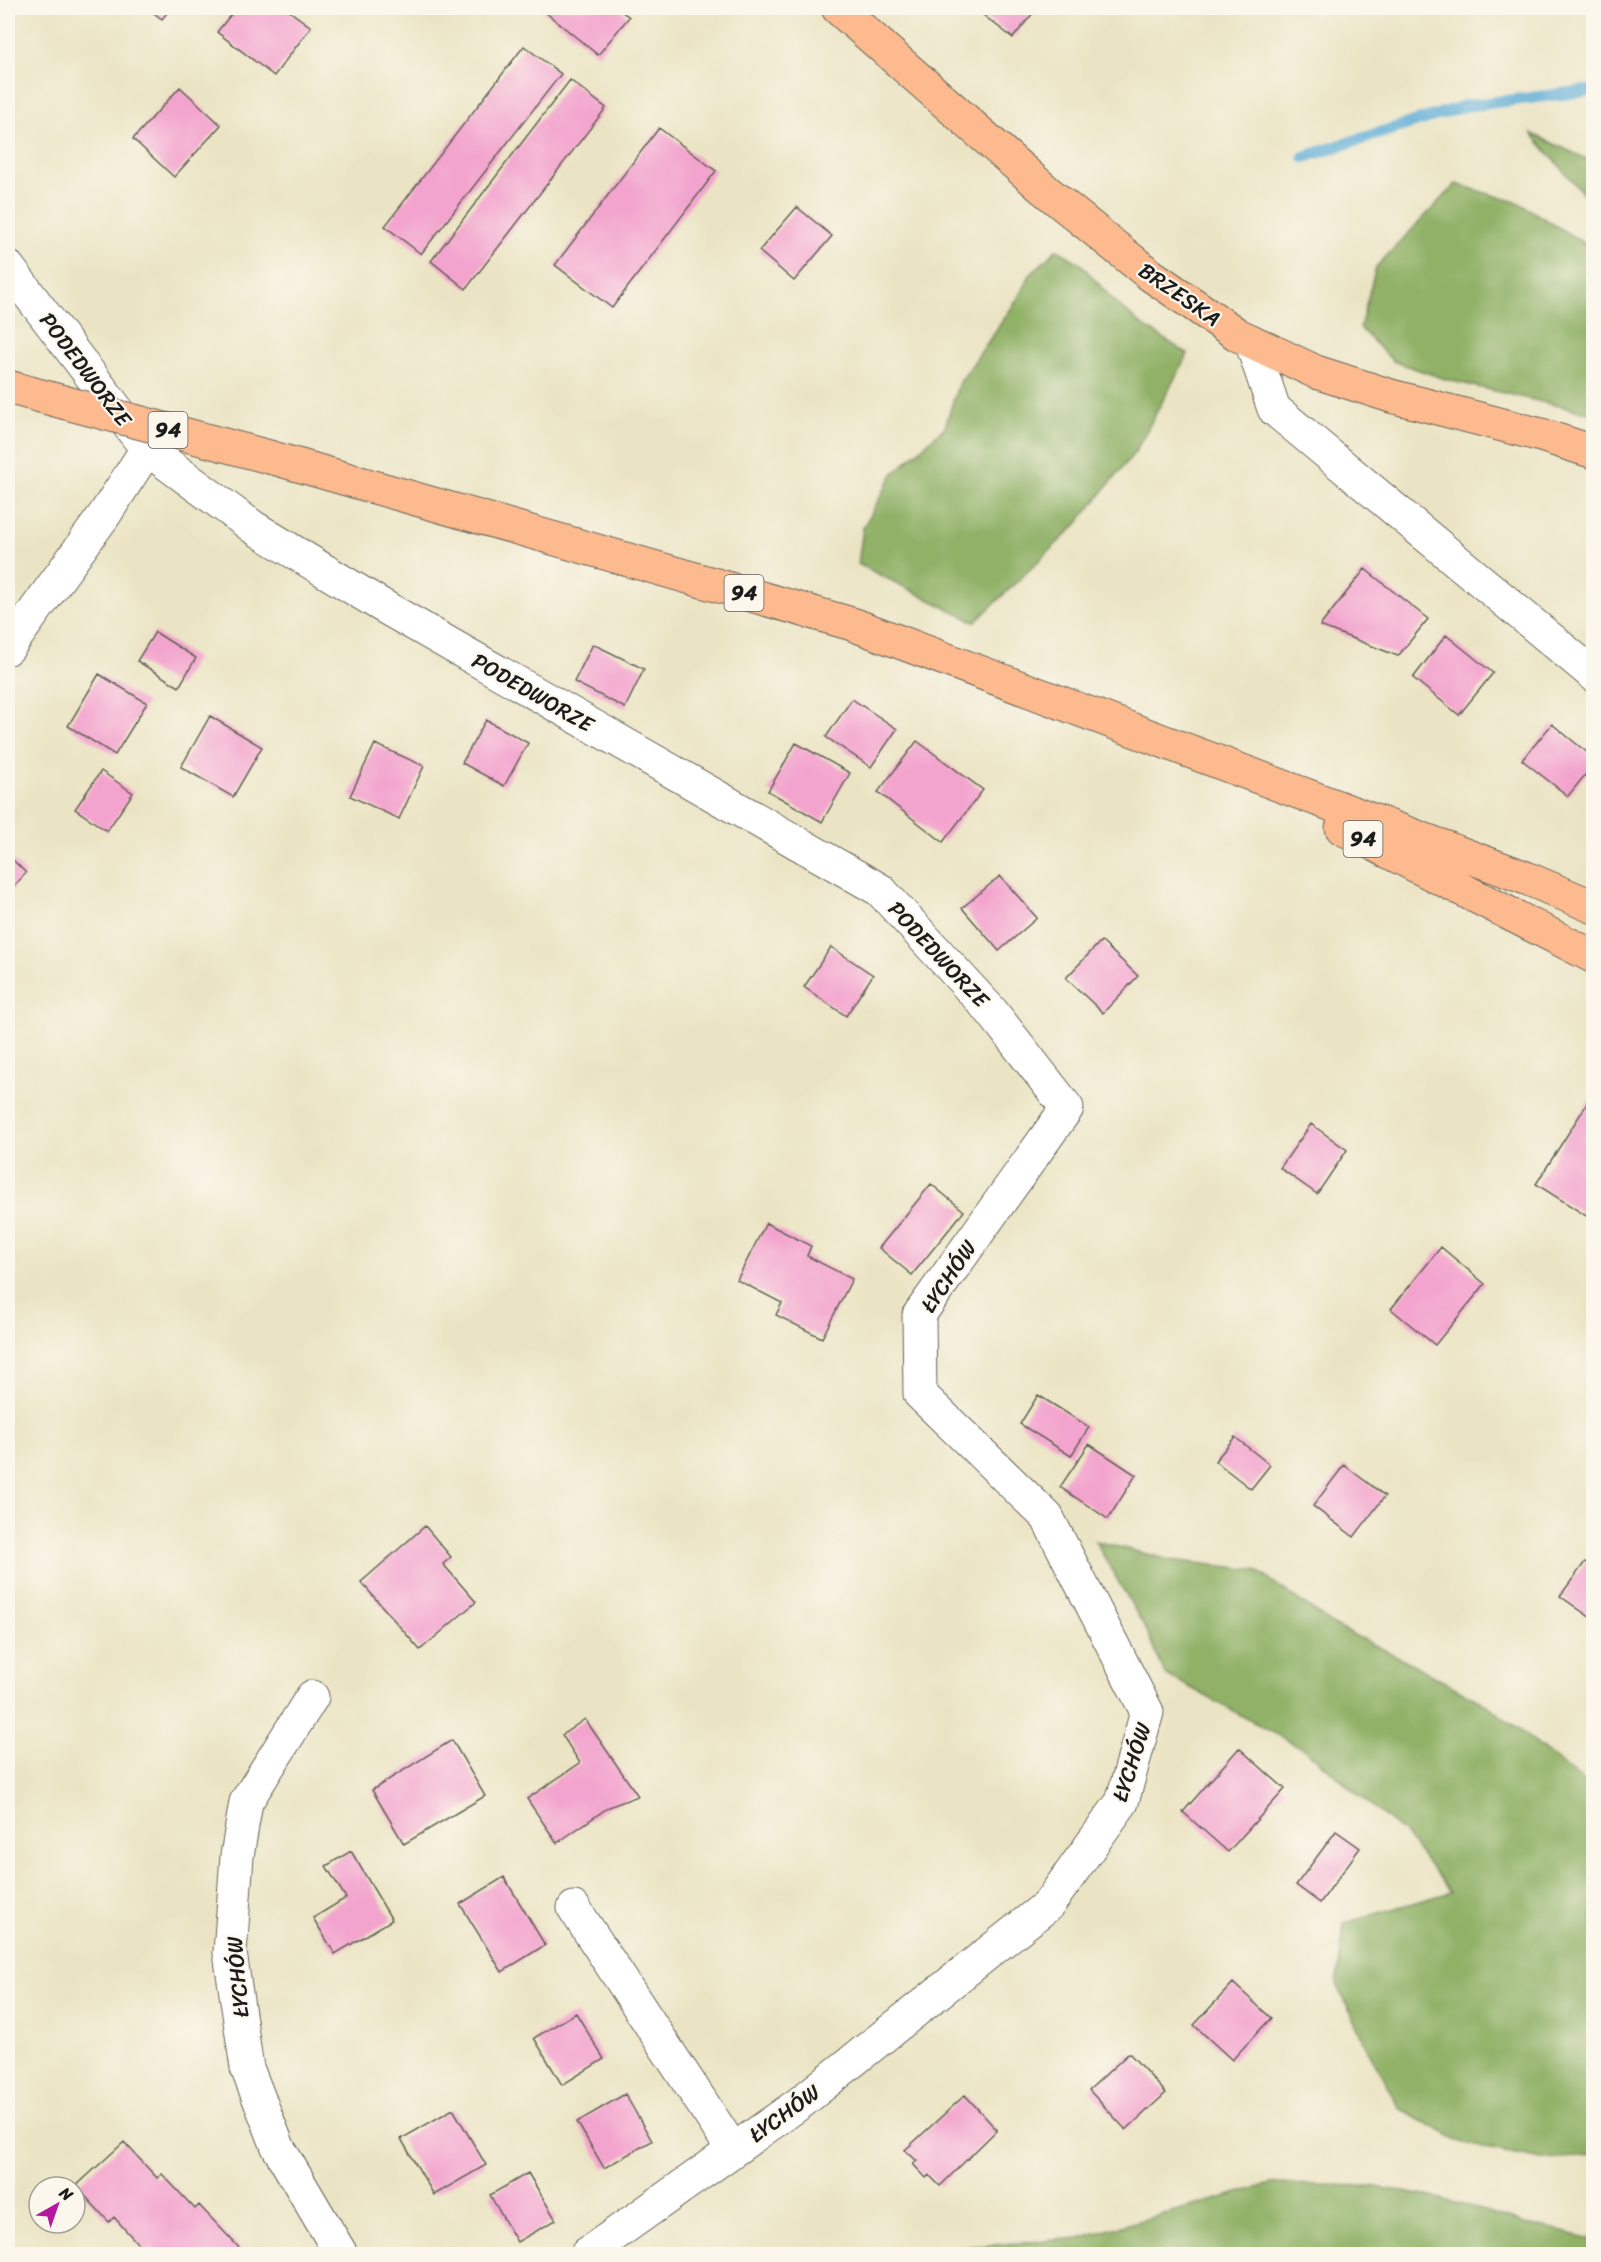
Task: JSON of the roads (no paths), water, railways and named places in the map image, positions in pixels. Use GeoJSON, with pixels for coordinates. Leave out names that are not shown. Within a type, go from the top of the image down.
{"type":"FeatureCollection","features":[{"type":"Feature","properties":{"kind":"main road","name":"BRZESKA"},"geometry":{"type":"LineString","coordinates":[[838,8],[1045,189],[1132,260],[1238,335],[1316,372],[1391,396],[1541,435],[1593,453]]}},
{"type":"Feature","properties":{"kind":"main road","name":"94"},"geometry":{"type":"LineString","coordinates":[[8,387],[273,458],[852,624],[1527,878],[1593,907]]}},
{"type":"Feature","properties":{"kind":"main road","name":"94"},"geometry":{"type":"LineString","coordinates":[[1204,758],[1593,957]]}},
{"type":"Feature","properties":{"kind":"street","name":"PODEDWORZE"},"geometry":{"type":"LineString","coordinates":[[8,267],[147,449],[253,527],[381,605],[880,890],[992,1012],[1067,1108]]}},
{"type":"Feature","properties":{"kind":"street"},"geometry":{"type":"LineString","coordinates":[[1251,341],[1274,409],[1593,673]]}},
{"type":"Feature","properties":{"kind":"street"},"geometry":{"type":"LineString","coordinates":[[8,648],[105,514],[147,449]]}},
{"type":"Feature","properties":{"kind":"street","name":"ŁYCHÓW"},"geometry":{"type":"LineString","coordinates":[[587,2254],[800,2103],[1048,1905],[1122,1802],[1147,1712],[1047,1517],[920,1394],[919,1315],[1067,1108]]}},
{"type":"Feature","properties":{"kind":"street","name":"ŁYCHÓW"},"geometry":{"type":"LineString","coordinates":[[312,1696],[246,1802],[237,1856],[230,1953],[247,2068],[278,2147],[341,2254]]}},
{"type":"Feature","properties":{"kind":"street"},"geometry":{"type":"LineString","coordinates":[[574,1908],[733,2150]]}},
{"type":"Feature","properties":{"kind":"waterway"},"geometry":{"type":"LineString","coordinates":[[1304,157],[1465,106],[1594,90]]}}]}
